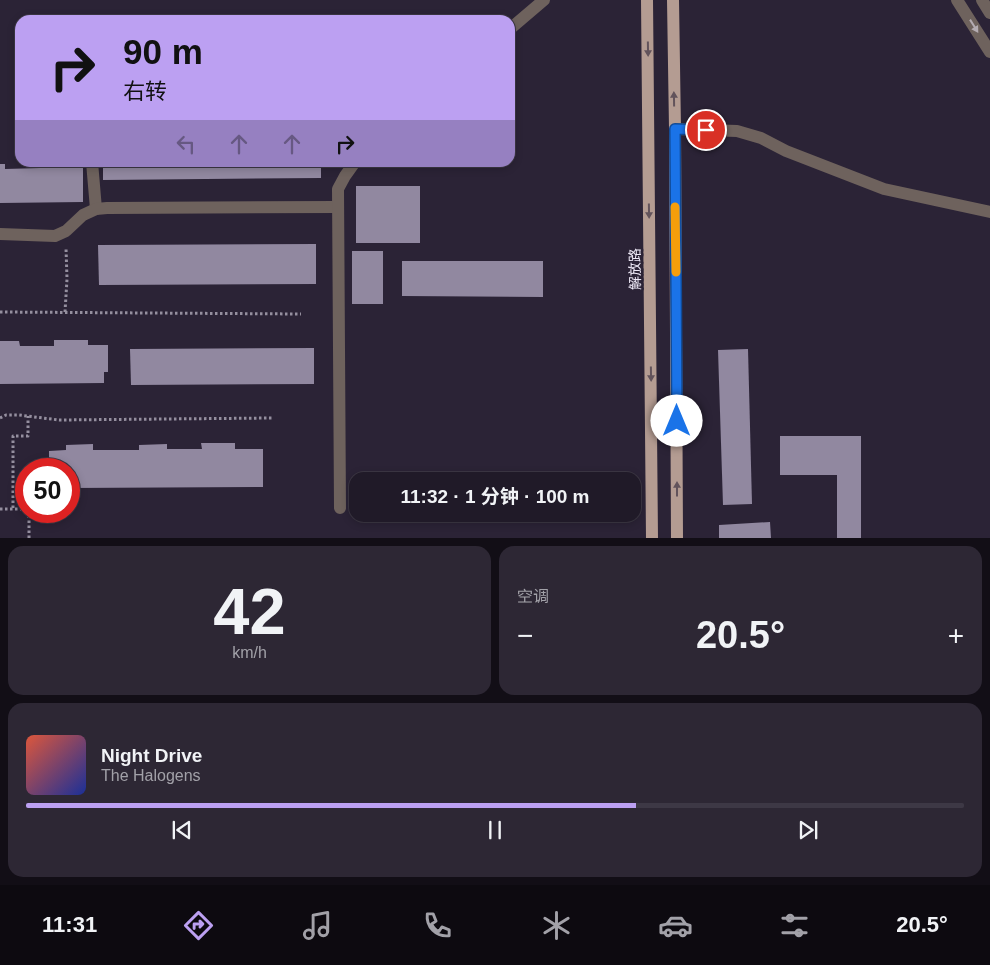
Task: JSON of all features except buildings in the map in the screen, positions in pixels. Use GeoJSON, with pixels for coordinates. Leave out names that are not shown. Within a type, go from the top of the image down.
{"type":"FeatureCollection","features":[{"type":"Feature","properties":{"kind":"main road","name":"解放路"},"geometry":{"type":"LineString","coordinates":[[647,0],[652,538]]}},
{"type":"Feature","properties":{"kind":"main road"},"geometry":{"type":"LineString","coordinates":[[673,0],[677,538]]}},
{"type":"Feature","properties":{"kind":"street"},"geometry":{"type":"LineString","coordinates":[[515,24],[544,0]]}},
{"type":"Feature","properties":{"kind":"street"},"geometry":{"type":"LineString","coordinates":[[958,0],[990,52]]}},
{"type":"Feature","properties":{"kind":"street"},"geometry":{"type":"LineString","coordinates":[[982,0],[990,13]]}},
{"type":"Feature","properties":{"kind":"street"},"geometry":{"type":"LineString","coordinates":[[675,129],[737,131],[761,138],[786,151],[884,189],[990,212]]}},
{"type":"Feature","properties":{"kind":"street"},"geometry":{"type":"LineString","coordinates":[[92,167],[96,210]]}},
{"type":"Feature","properties":{"kind":"street"},"geometry":{"type":"LineString","coordinates":[[340,508],[338,189],[351,167]]}},
{"type":"Feature","properties":{"kind":"street"},"geometry":{"type":"LineString","coordinates":[[0,234],[55,236],[66,231],[83,215],[108,208],[338,207]]}},
{"type":"Feature","properties":{"kind":"path"},"geometry":{"type":"LineString","coordinates":[[62,233],[66,252],[65,312]]}},
{"type":"Feature","properties":{"kind":"path"},"geometry":{"type":"LineString","coordinates":[[0,312],[301,314]]}},
{"type":"Feature","properties":{"kind":"path"},"geometry":{"type":"LineString","coordinates":[[0,418],[6,415],[59,420],[272,418]]}},
{"type":"Feature","properties":{"kind":"path"},"geometry":{"type":"LineString","coordinates":[[0,508],[13,508],[13,436],[28,436],[28,416]]}},
{"type":"Feature","properties":{"kind":"path"},"geometry":{"type":"LineString","coordinates":[[27,523],[28,538]]}},
{"type":"Feature","properties":{"kind":"slow traffic"},"geometry":{"type":"LineString","coordinates":[[675,207],[676,272]]}},
{"type":"Feature","properties":{"kind":"route"},"geometry":{"type":"LineString","coordinates":[[677,421],[675,129],[706,130]]}}]}
